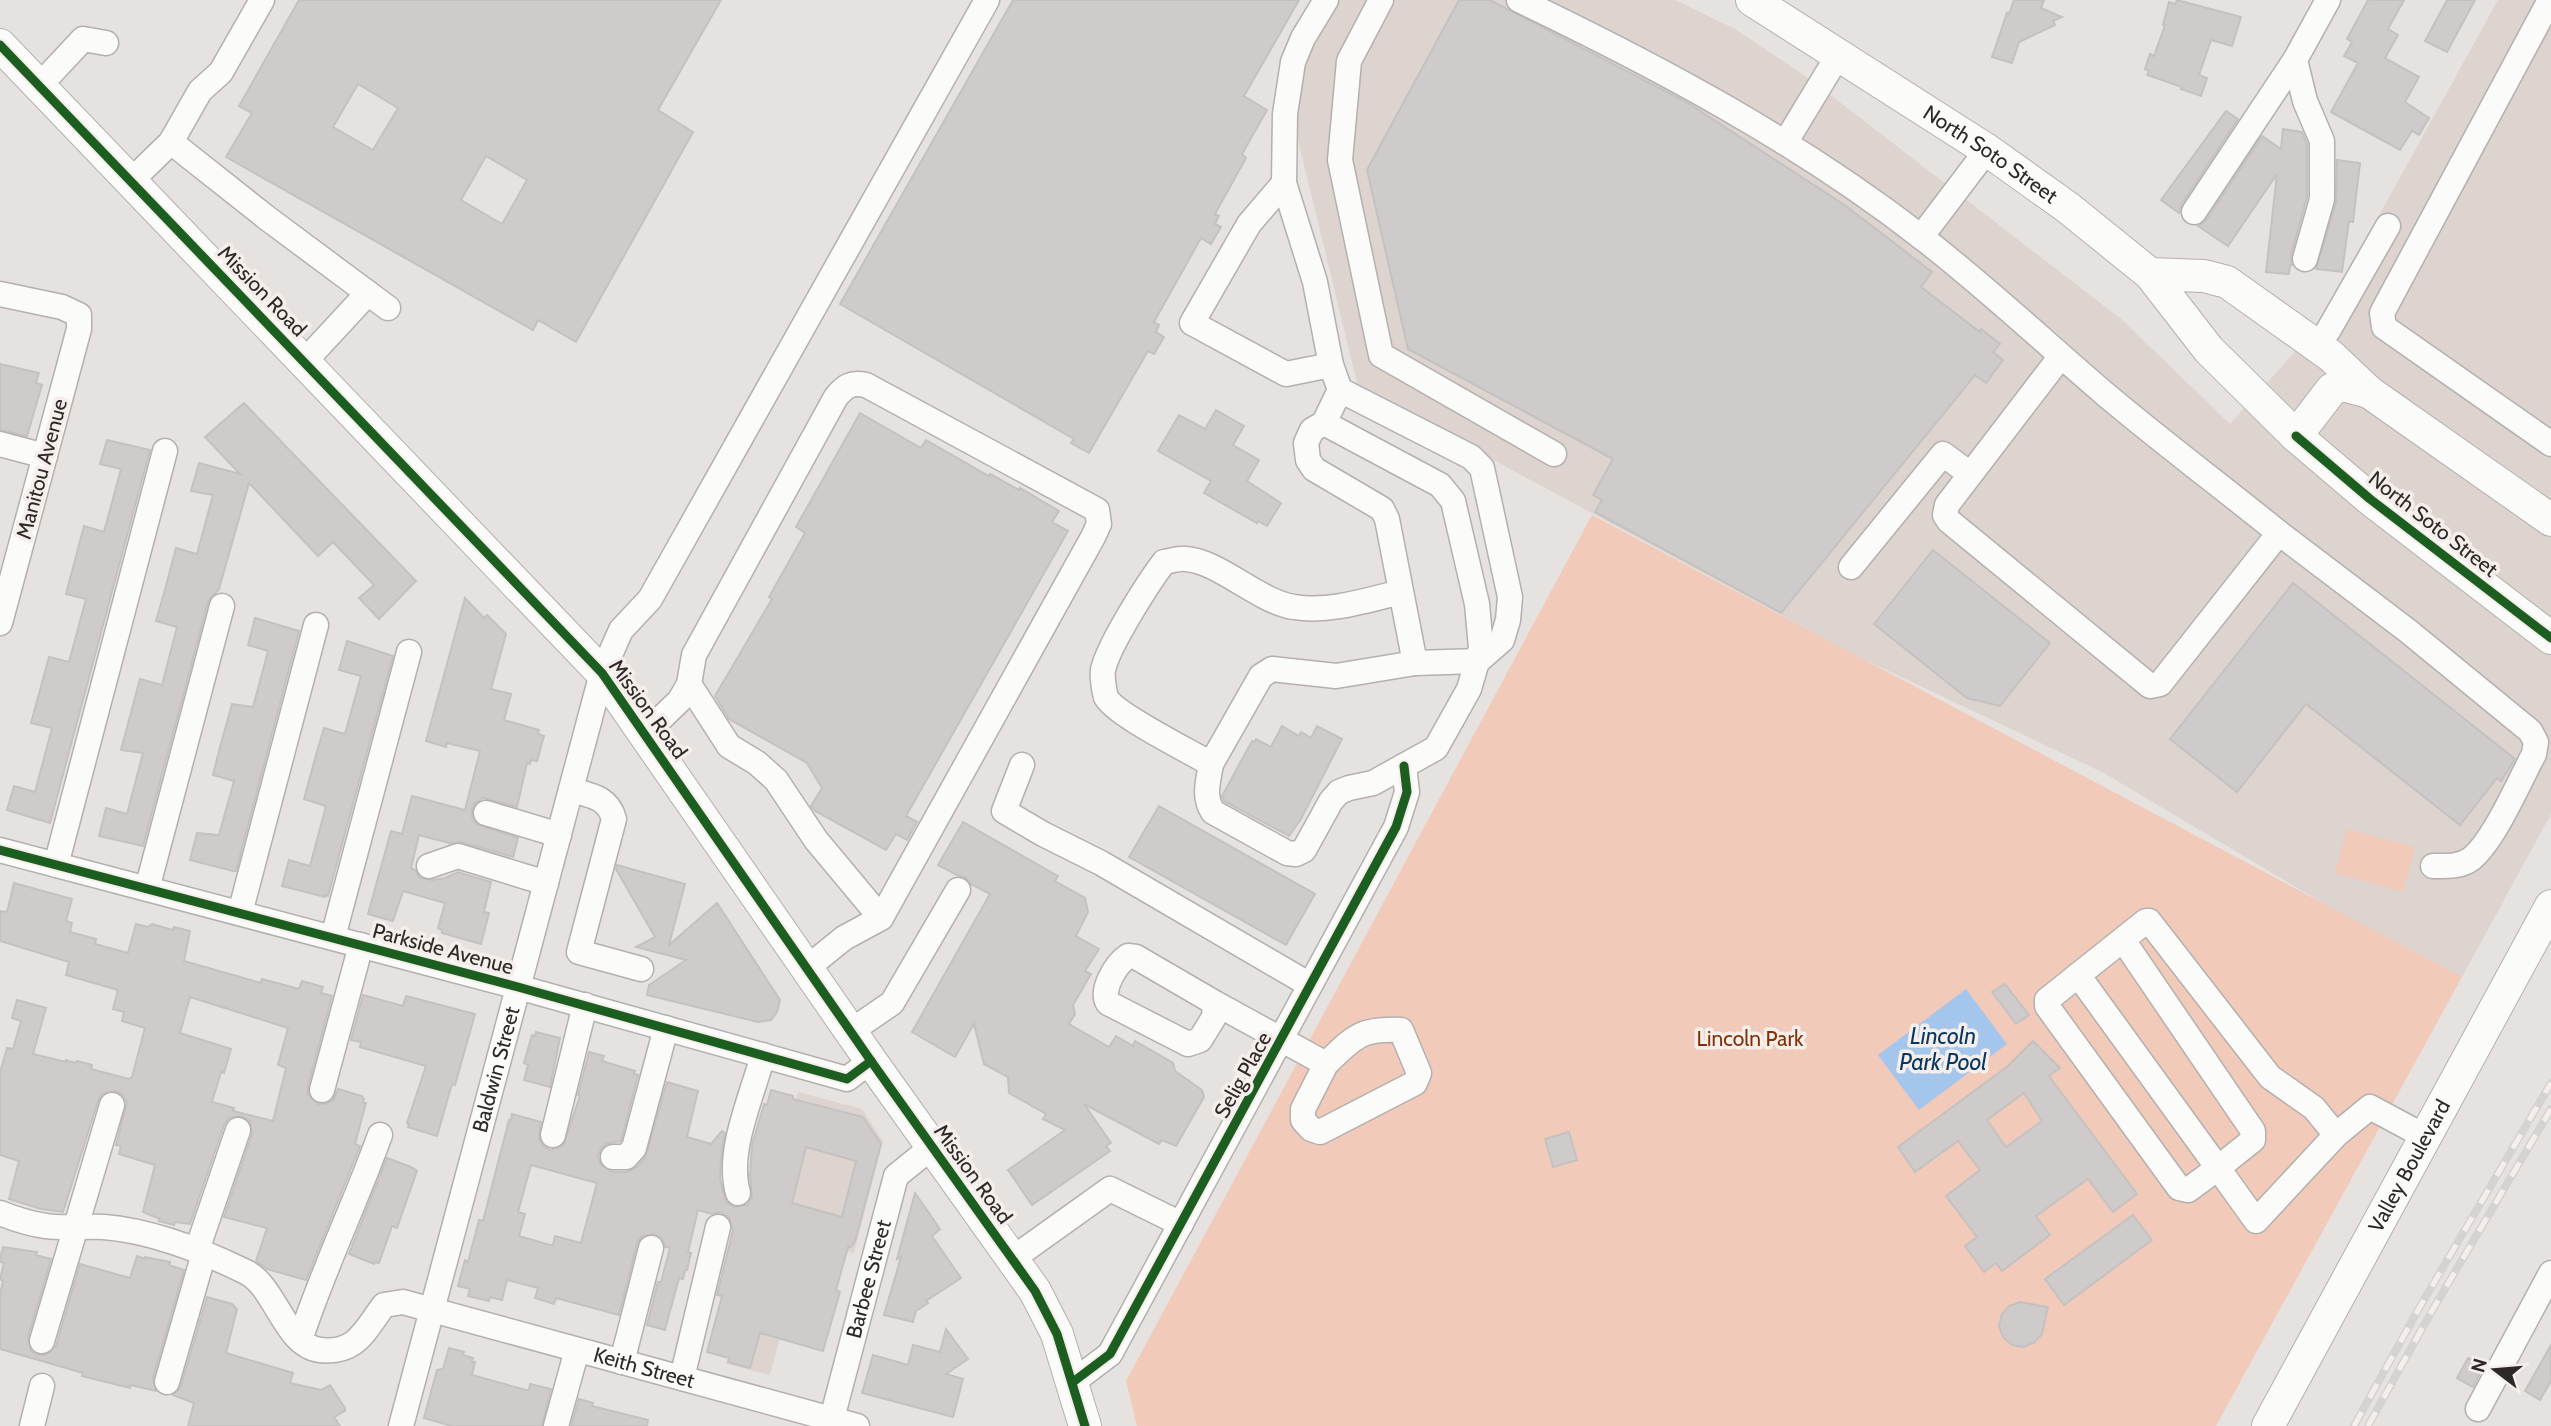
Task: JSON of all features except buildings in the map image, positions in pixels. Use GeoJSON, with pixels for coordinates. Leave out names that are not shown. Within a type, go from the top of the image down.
{"type":"FeatureCollection","features":[{"type":"Feature","properties":{"kind":"main road","name":"North Soto Street"},"geometry":{"type":"LineString","coordinates":[[1767,4],[1987,150],[2067,207],[2150,274],[2209,350],[2296,436],[2370,499],[2551,638]]}},
{"type":"Feature","properties":{"kind":"main road","name":"Mission Road"},"geometry":{"type":"LineString","coordinates":[[0,45],[602,673],[871,1061],[1035,1291],[1057,1334],[1085,1426]]}},
{"type":"Feature","properties":{"kind":"main road"},"geometry":{"type":"LineString","coordinates":[[2150,274],[2204,276],[2227,282],[2331,356],[2369,392],[2548,512]]}},
{"type":"Feature","properties":{"kind":"main road"},"geometry":{"type":"LineString","coordinates":[[2296,436],[2332,389],[2343,385],[2369,392]]}},
{"type":"Feature","properties":{"kind":"main road","name":"Valley Boulevard"},"geometry":{"type":"LineString","coordinates":[[2269,1426],[2551,906]]}},
{"type":"Feature","properties":{"kind":"street"},"geometry":{"type":"LineString","coordinates":[[132,180],[171,142],[200,91],[221,72],[262,0]]}},
{"type":"Feature","properties":{"kind":"street","name":"Baldwin Street"},"geometry":{"type":"LineString","coordinates":[[401,1426],[602,673],[621,630],[650,599],[987,0]]}},
{"type":"Feature","properties":{"kind":"street"},"geometry":{"type":"LineString","coordinates":[[1324,423],[1440,485],[1452,501],[1477,604],[1481,648],[1478,662],[1469,690],[1436,748],[1373,783],[1339,792],[1331,801],[1304,850],[1296,854],[1287,853],[1213,812],[1207,803],[1210,764],[1261,676],[1272,669],[1336,676],[1416,663],[1478,662],[1502,640],[1508,620],[1510,597],[1482,468],[1471,457],[1340,390],[1331,365],[1315,282],[1284,183],[1285,114],[1293,62],[1303,38],[1326,0]]}},
{"type":"Feature","properties":{"kind":"street"},"geometry":{"type":"LineString","coordinates":[[1381,0],[1349,61],[1340,160],[1381,355],[1553,454]]}},
{"type":"Feature","properties":{"kind":"street"},"geometry":{"type":"LineString","coordinates":[[1519,0],[1682,83],[1825,168],[1921,236],[2160,439],[2408,631],[2530,731],[2536,742],[2534,754],[2484,846],[2469,860],[2454,866],[2433,866]]}},
{"type":"Feature","properties":{"kind":"street"},"geometry":{"type":"LineString","coordinates":[[2194,212],[2295,60],[2328,0]]}},
{"type":"Feature","properties":{"kind":"street"},"geometry":{"type":"LineString","coordinates":[[2550,0],[2382,313],[2384,327],[2551,444]]}},
{"type":"Feature","properties":{"kind":"street"},"geometry":{"type":"LineString","coordinates":[[40,85],[83,39],[106,43]]}},
{"type":"Feature","properties":{"kind":"street"},"geometry":{"type":"LineString","coordinates":[[1784,143],[1839,54]]}},
{"type":"Feature","properties":{"kind":"street"},"geometry":{"type":"LineString","coordinates":[[2295,60],[2305,101],[2322,141],[2322,199],[2305,259]]}},
{"type":"Feature","properties":{"kind":"street"},"geometry":{"type":"LineString","coordinates":[[171,142],[388,308]]}},
{"type":"Feature","properties":{"kind":"street"},"geometry":{"type":"LineString","coordinates":[[1921,236],[1987,150]]}},
{"type":"Feature","properties":{"kind":"street"},"geometry":{"type":"LineString","coordinates":[[1284,183],[1249,224],[1192,323],[1286,374],[1331,365]]}},
{"type":"Feature","properties":{"kind":"street"},"geometry":{"type":"LineString","coordinates":[[2316,345],[2328,331],[2388,226]]}},
{"type":"Feature","properties":{"kind":"street"},"geometry":{"type":"LineString","coordinates":[[305,361],[368,293]]}},
{"type":"Feature","properties":{"kind":"street","name":"Manitou Avenue"},"geometry":{"type":"LineString","coordinates":[[0,294],[62,307],[79,315],[79,329],[0,623]]}},
{"type":"Feature","properties":{"kind":"street"},"geometry":{"type":"LineString","coordinates":[[2061,356],[1947,505],[1945,515],[2150,686],[2160,684],[2279,533]]}},
{"type":"Feature","properties":{"kind":"street"},"geometry":{"type":"LineString","coordinates":[[645,734],[680,700],[689,684],[694,655],[836,397],[845,387],[856,383],[866,385],[1097,510],[1100,524],[881,918],[844,938],[807,968]]}},
{"type":"Feature","properties":{"kind":"street"},"geometry":{"type":"LineString","coordinates":[[1340,390],[1324,423],[1312,430],[1306,443],[1308,460],[1314,469],[1382,509],[1387,519],[1416,663]]}},
{"type":"Feature","properties":{"kind":"street"},"geometry":{"type":"LineString","coordinates":[[0,444],[46,456]]}},
{"type":"Feature","properties":{"kind":"street"},"geometry":{"type":"LineString","coordinates":[[56,864],[164,451]]}},
{"type":"Feature","properties":{"kind":"street"},"geometry":{"type":"LineString","coordinates":[[1851,567],[1943,454],[1970,474]]}},
{"type":"Feature","properties":{"kind":"street"},"geometry":{"type":"LineString","coordinates":[[1210,764],[1120,712],[1107,698],[1103,672],[1122,631],[1164,562],[1185,558],[1204,564],[1277,602],[1294,607],[1323,608],[1401,592]]}},
{"type":"Feature","properties":{"kind":"street"},"geometry":{"type":"LineString","coordinates":[[147,889],[222,606]]}},
{"type":"Feature","properties":{"kind":"street"},"geometry":{"type":"LineString","coordinates":[[240,913],[316,625]]}},
{"type":"Feature","properties":{"kind":"street"},"geometry":{"type":"LineString","coordinates":[[333,937],[410,652]]}},
{"type":"Feature","properties":{"kind":"street"},"geometry":{"type":"LineString","coordinates":[[689,684],[729,746],[757,763],[776,780],[816,840],[881,918]]}},
{"type":"Feature","properties":{"kind":"street"},"geometry":{"type":"LineString","coordinates":[[1023,765],[1004,811],[1042,834],[1101,863],[1310,985]]}},
{"type":"Feature","properties":{"kind":"street","name":"Selig Place"},"geometry":{"type":"LineString","coordinates":[[1073,1382],[1110,1353],[1283,1039],[1396,827],[1407,792],[1404,766]]}},
{"type":"Feature","properties":{"kind":"street"},"geometry":{"type":"LineString","coordinates":[[571,790],[602,799],[611,808],[614,819],[579,952],[640,969]]}},
{"type":"Feature","properties":{"kind":"street"},"geometry":{"type":"LineString","coordinates":[[486,813],[559,835]]}},
{"type":"Feature","properties":{"kind":"street","name":"Parkside Avenue"},"geometry":{"type":"LineString","coordinates":[[0,850],[518,986],[847,1079],[871,1061]]}},
{"type":"Feature","properties":{"kind":"street"},"geometry":{"type":"LineString","coordinates":[[429,866],[458,856],[546,883]]}},
{"type":"Feature","properties":{"kind":"street"},"geometry":{"type":"LineString","coordinates":[[851,1031],[892,1003],[958,890]]}},
{"type":"Feature","properties":{"kind":"street"},"geometry":{"type":"LineString","coordinates":[[2123,940],[2254,1136],[2188,1190],[2179,1188],[2047,1006],[2047,1000],[2078,975],[2146,922],[2153,923],[2270,1077],[2314,1108],[2336,1135]]}},
{"type":"Feature","properties":{"kind":"street"},"geometry":{"type":"LineString","coordinates":[[322,1090],[360,945]]}},
{"type":"Feature","properties":{"kind":"street"},"geometry":{"type":"LineString","coordinates":[[2078,975],[2256,1220],[2336,1135],[2370,1107]]}},
{"type":"Feature","properties":{"kind":"street"},"geometry":{"type":"LineString","coordinates":[[1215,1003],[1326,1064]]}},
{"type":"Feature","properties":{"kind":"street"},"geometry":{"type":"LineString","coordinates":[[553,1135],[585,1005]]}},
{"type":"Feature","properties":{"kind":"street"},"geometry":{"type":"LineString","coordinates":[[613,1157],[626,1157],[634,1148],[666,1028]]}},
{"type":"Feature","properties":{"kind":"street"},"geometry":{"type":"LineString","coordinates":[[1376,1029],[1401,1030],[1419,1073],[1415,1083],[1320,1132],[1311,1129],[1303,1120],[1303,1109],[1326,1064],[1352,1039],[1376,1029]]}},
{"type":"Feature","properties":{"kind":"street"},"geometry":{"type":"LineString","coordinates":[[738,1193],[734,1178],[734,1155],[763,1055]]}},
{"type":"Feature","properties":{"kind":"street"},"geometry":{"type":"LineString","coordinates":[[42,1341],[112,1105]]}},
{"type":"Feature","properties":{"kind":"street"},"geometry":{"type":"LineString","coordinates":[[2314,1108],[2370,1107],[2424,1136]]}},
{"type":"Feature","properties":{"kind":"street"},"geometry":{"type":"LineString","coordinates":[[167,1382],[201,1252],[238,1130]]}},
{"type":"Feature","properties":{"kind":"street"},"geometry":{"type":"LineString","coordinates":[[300,1340],[314,1297],[364,1180],[380,1135]]}},
{"type":"Feature","properties":{"kind":"street","name":"Barbee Street"},"geometry":{"type":"LineString","coordinates":[[831,1423],[897,1175],[932,1147]]}},
{"type":"Feature","properties":{"kind":"street"},"geometry":{"type":"LineString","coordinates":[[1012,1259],[1110,1189],[1181,1224]]}},
{"type":"Feature","properties":{"kind":"street"},"geometry":{"type":"LineString","coordinates":[[0,1213],[48,1227],[106,1227],[201,1252],[250,1274],[270,1293],[280,1315],[300,1340]]}},
{"type":"Feature","properties":{"kind":"street"},"geometry":{"type":"LineString","coordinates":[[682,1378],[718,1227]]}},
{"type":"Feature","properties":{"kind":"street"},"geometry":{"type":"LineString","coordinates":[[622,1362],[651,1248]]}},
{"type":"Feature","properties":{"kind":"street"},"geometry":{"type":"LineString","coordinates":[[2479,1409],[2551,1273]]}},
{"type":"Feature","properties":{"kind":"street","name":"Keith Street"},"geometry":{"type":"LineString","coordinates":[[300,1340],[316,1350],[337,1351],[357,1343],[384,1305],[403,1301],[682,1378],[831,1423],[857,1426]]}},
{"type":"Feature","properties":{"kind":"street"},"geometry":{"type":"LineString","coordinates":[[556,1426],[577,1350]]}},
{"type":"Feature","properties":{"kind":"street"},"geometry":{"type":"LineString","coordinates":[[32,1426],[42,1386]]}},
{"type":"Feature","properties":{"kind":"shaded area"},"geometry":{"type":"Polygon","coordinates":[[[1337,0],[1675,0],[1735,29],[1811,80],[2121,319],[2230,424],[2318,326],[2498,0],[2551,0],[2551,814],[2462,977],[2338,912],[2102,772],[1861,658],[1358,387],[1297,136],[1295,116],[1303,63],[1337,0]]]}},
{"type":"Feature","properties":{"kind":"shaded area"},"geometry":{"type":"Polygon","coordinates":[[[798,1092],[862,1109],[883,1141],[854,1253],[806,1241],[770,1375],[727,1364],[798,1092]]]}},
{"type":"Feature","properties":{"kind":"green space","name":"Lincoln Park"},"geometry":{"type":"Polygon","coordinates":[[[1592,515],[2462,977],[2216,1426],[1137,1426],[1126,1381],[1592,515]]]}},
{"type":"Feature","properties":{"kind":"green space"},"geometry":{"type":"Polygon","coordinates":[[[2347,829],[2415,847],[2403,892],[2335,873],[2347,829]]]}},
{"type":"Feature","properties":{"kind":"water","name":"Lincoln Park Pool"},"geometry":{"type":"Polygon","coordinates":[[[1966,989],[2007,1044],[1919,1110],[1878,1055],[1966,989]]]}},
{"type":"Feature","properties":{"kind":"railway"},"geometry":{"type":"LineString","coordinates":[[2354,1426],[2418,1310],[2551,1083]]}},
{"type":"Feature","properties":{"kind":"railway"},"geometry":{"type":"LineString","coordinates":[[2368,1426],[2429,1316],[2551,1109]]}},
{"type":"Feature","properties":{"kind":"cycle path"},"geometry":{"type":"LineString","coordinates":[[0,45],[602,673],[871,1061],[1035,1291],[1057,1334],[1085,1426]]}},
{"type":"Feature","properties":{"kind":"cycle path"},"geometry":{"type":"LineString","coordinates":[[2296,436],[2370,499],[2551,638]]}},
{"type":"Feature","properties":{"kind":"cycle path"},"geometry":{"type":"LineString","coordinates":[[1073,1382],[1110,1354],[1396,827],[1407,792],[1404,766]]}},
{"type":"Feature","properties":{"kind":"cycle path"},"geometry":{"type":"LineString","coordinates":[[0,850],[518,987],[847,1079],[871,1061]]}}]}
